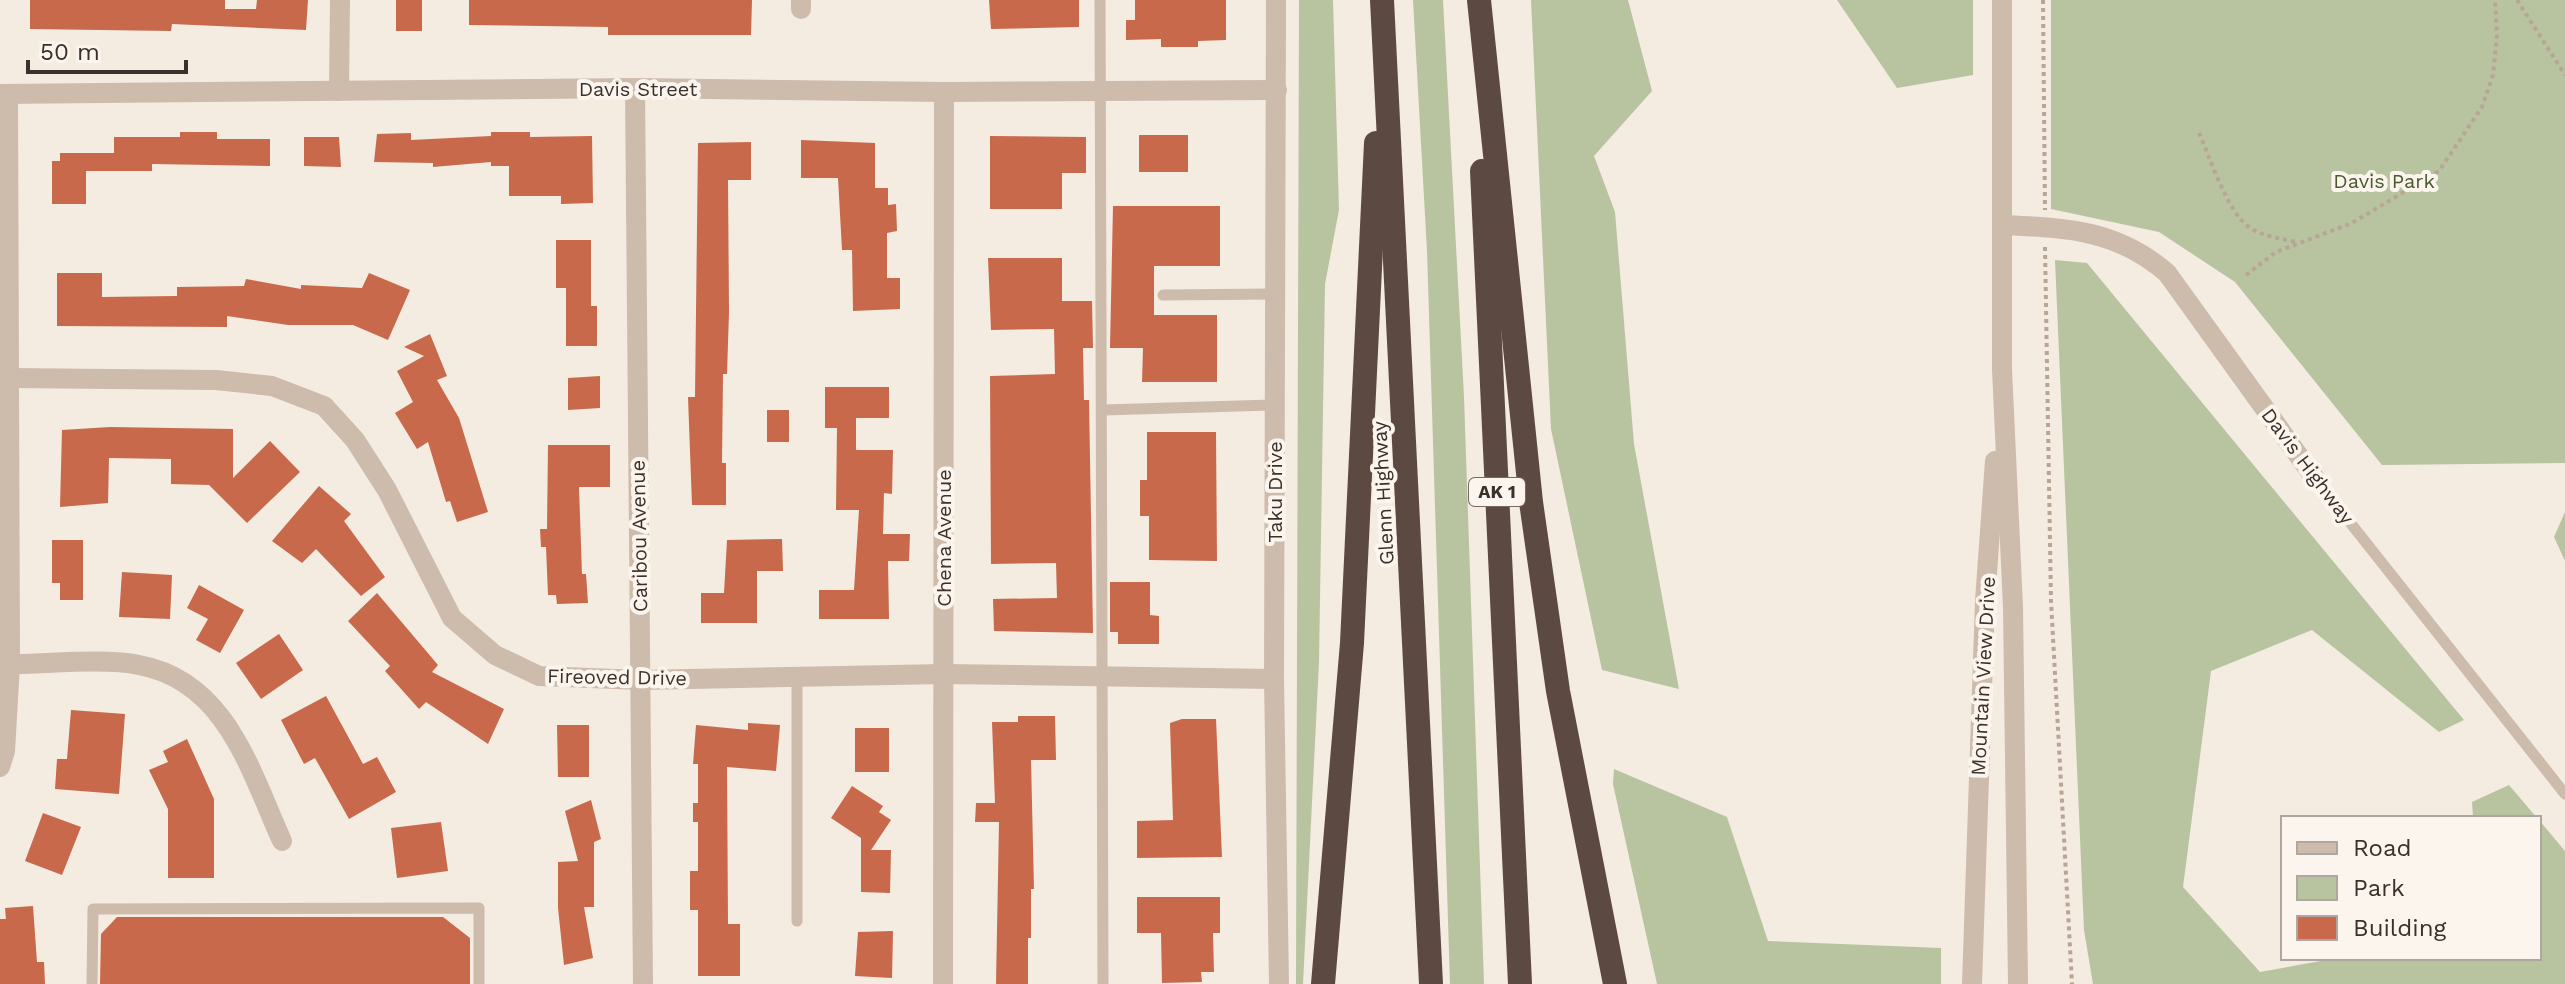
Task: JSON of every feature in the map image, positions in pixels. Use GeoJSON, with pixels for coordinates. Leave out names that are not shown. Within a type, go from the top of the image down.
{"type":"FeatureCollection","features":[{"type":"Feature","properties":{"kind":"highway","name":"Glenn Highway"},"geometry":{"type":"LineString","coordinates":[[1382,0],[1431,984]]}},
{"type":"Feature","properties":{"kind":"highway"},"geometry":{"type":"LineString","coordinates":[[1476,0],[1531,502],[1558,691],[1615,984]]}},
{"type":"Feature","properties":{"kind":"highway","name":"AK 1"},"geometry":{"type":"LineString","coordinates":[[1476,0],[1520,984]]}},
{"type":"Feature","properties":{"kind":"highway"},"geometry":{"type":"LineString","coordinates":[[1323,984],[1352,643],[1366,316],[1383,33]]}},
{"type":"Feature","properties":{"kind":"street"},"geometry":{"type":"LineString","coordinates":[[339,91],[340,0]]}},
{"type":"Feature","properties":{"kind":"street","name":"Taku Drive"},"geometry":{"type":"LineString","coordinates":[[1276,0],[1274,679],[1279,984]]}},
{"type":"Feature","properties":{"kind":"street","name":"Mountain View Drive"},"geometry":{"type":"LineString","coordinates":[[2002,0],[2002,369],[2013,607],[2018,984]]}},
{"type":"Feature","properties":{"kind":"street","name":"Davis Street"},"geometry":{"type":"LineString","coordinates":[[4,94],[635,88],[944,92],[1277,90]]}},
{"type":"Feature","properties":{"kind":"street","name":"Caribou Avenue"},"geometry":{"type":"LineString","coordinates":[[635,88],[643,984]]}},
{"type":"Feature","properties":{"kind":"street","name":"Chena Avenue"},"geometry":{"type":"LineString","coordinates":[[943,984],[944,92]]}},
{"type":"Feature","properties":{"kind":"street"},"geometry":{"type":"LineString","coordinates":[[0,767],[5,751],[10,664],[4,94]]}},
{"type":"Feature","properties":{"kind":"street","name":"Davis Highway"},"geometry":{"type":"LineString","coordinates":[[2002,225],[2045,227],[2115,239],[2148,256],[2167,273],[2314,477]]}},
{"type":"Feature","properties":{"kind":"street","name":"Mountain View Drive"},"geometry":{"type":"LineString","coordinates":[[1972,984],[1985,617],[2002,369]]}},
{"type":"Feature","properties":{"kind":"street","name":"Fireoved Drive"},"geometry":{"type":"LineString","coordinates":[[8,378],[216,380],[272,386],[324,406],[355,440],[387,490],[452,618],[495,655],[539,676],[640,680],[944,674],[1274,679]]}},
{"type":"Feature","properties":{"kind":"street"},"geometry":{"type":"LineString","coordinates":[[10,664],[138,664],[184,680],[215,706],[235,736],[282,841]]}},
{"type":"Feature","properties":{"kind":"lane"},"geometry":{"type":"LineString","coordinates":[[1100,0],[1103,91],[1103,984]]}},
{"type":"Feature","properties":{"kind":"lane"},"geometry":{"type":"LineString","coordinates":[[1163,295],[1275,294]]}},
{"type":"Feature","properties":{"kind":"lane"},"geometry":{"type":"LineString","coordinates":[[1103,410],[1275,405]]}},
{"type":"Feature","properties":{"kind":"lane","name":"Davis Highway"},"geometry":{"type":"LineString","coordinates":[[2314,477],[2565,794]]}},
{"type":"Feature","properties":{"kind":"lane"},"geometry":{"type":"LineString","coordinates":[[797,677],[797,921]]}},
{"type":"Feature","properties":{"kind":"lane"},"geometry":{"type":"LineString","coordinates":[[92,984],[93,909],[448,908],[479,908],[479,984]]}},
{"type":"Feature","properties":{"kind":"path"},"geometry":{"type":"LineString","coordinates":[[2043,0],[2051,601],[2072,984]]}},
{"type":"Feature","properties":{"kind":"path"},"geometry":{"type":"LineString","coordinates":[[2246,275],[2276,252],[2352,223],[2439,171],[2482,107],[2493,75],[2497,36],[2495,0]]}},
{"type":"Feature","properties":{"kind":"path"},"geometry":{"type":"LineString","coordinates":[[2517,0],[2565,75]]}},
{"type":"Feature","properties":{"kind":"path"},"geometry":{"type":"LineString","coordinates":[[2199,133],[2231,203],[2247,226],[2267,236],[2299,242]]}},
{"type":"Feature","properties":{"kind":"green space"},"geometry":{"type":"Polygon","coordinates":[[[1299,0],[1333,0],[1339,210],[1325,284],[1319,662],[1303,984],[1296,984],[1299,0]]]}},
{"type":"Feature","properties":{"kind":"green space"},"geometry":{"type":"Polygon","coordinates":[[[1413,0],[1443,0],[1464,397],[1484,984],[1450,984],[1427,251],[1413,0]]]}},
{"type":"Feature","properties":{"kind":"green space"},"geometry":{"type":"Polygon","coordinates":[[[1531,0],[1628,0],[1652,91],[1594,156],[1615,212],[1634,444],[1679,689],[1602,670],[1551,429],[1531,0]]]}},
{"type":"Feature","properties":{"kind":"green space"},"geometry":{"type":"Polygon","coordinates":[[[1837,0],[1973,0],[1973,75],[1897,88],[1837,0]]]}},
{"type":"Feature","properties":{"kind":"green space","name":"Davis Park"},"geometry":{"type":"Polygon","coordinates":[[[2051,0],[2565,0],[2565,463],[2382,465],[2235,282],[2159,232],[2051,209],[2051,0]]]}},
{"type":"Feature","properties":{"kind":"green space"},"geometry":{"type":"Polygon","coordinates":[[[2055,260],[2087,263],[2464,720],[2439,732],[2312,630],[2211,671],[2183,887],[2260,972],[2326,960],[2541,960],[2541,822],[2565,851],[2565,984],[2093,984],[2084,930],[2055,260]]]}},
{"type":"Feature","properties":{"kind":"green space"},"geometry":{"type":"Polygon","coordinates":[[[2565,512],[2565,561],[2554,537],[2565,512]]]}},
{"type":"Feature","properties":{"kind":"green space"},"geometry":{"type":"Polygon","coordinates":[[[1614,769],[1727,817],[1768,941],[1941,948],[1941,984],[1657,984],[1613,784],[1614,769]]]}},
{"type":"Feature","properties":{"kind":"green space"},"geometry":{"type":"Polygon","coordinates":[[[2509,785],[2535,816],[2473,816],[2472,802],[2509,785]]]}},
{"type":"Feature","properties":{"kind":"building"},"geometry":{"type":"Polygon","coordinates":[[[30,0],[225,0],[225,9],[256,9],[257,0],[308,0],[306,30],[172,24],[171,31],[30,29],[30,0]]]}},
{"type":"Feature","properties":{"kind":"building"},"geometry":{"type":"Polygon","coordinates":[[[396,0],[422,0],[422,31],[396,31],[396,0]]]}},
{"type":"Feature","properties":{"kind":"building"},"geometry":{"type":"Polygon","coordinates":[[[469,0],[752,0],[751,35],[608,35],[608,27],[469,25],[469,0]]]}},
{"type":"Feature","properties":{"kind":"building"},"geometry":{"type":"Polygon","coordinates":[[[989,0],[1079,0],[1079,27],[991,29],[989,0]]]}},
{"type":"Feature","properties":{"kind":"building"},"geometry":{"type":"Polygon","coordinates":[[[1135,0],[1226,0],[1226,40],[1198,41],[1198,47],[1161,47],[1161,39],[1126,40],[1126,20],[1135,20],[1135,0]]]}},
{"type":"Feature","properties":{"kind":"building"},"geometry":{"type":"Polygon","coordinates":[[[180,132],[217,132],[217,139],[270,139],[270,166],[152,164],[152,171],[86,171],[86,204],[52,204],[52,161],[60,161],[60,153],[114,153],[114,137],[180,137],[180,132]]]}},
{"type":"Feature","properties":{"kind":"building"},"geometry":{"type":"Polygon","coordinates":[[[491,132],[530,132],[530,137],[592,136],[593,203],[561,204],[561,196],[509,196],[509,166],[491,166],[491,162],[433,167],[433,163],[374,162],[377,134],[411,133],[411,140],[491,136],[491,132]]]}},
{"type":"Feature","properties":{"kind":"building"},"geometry":{"type":"Polygon","coordinates":[[[1139,135],[1188,135],[1188,172],[1139,172],[1139,135]]]}},
{"type":"Feature","properties":{"kind":"building"},"geometry":{"type":"Polygon","coordinates":[[[990,136],[1086,137],[1086,173],[1062,173],[1062,209],[990,209],[990,136]]]}},
{"type":"Feature","properties":{"kind":"building"},"geometry":{"type":"Polygon","coordinates":[[[304,137],[339,137],[341,167],[304,166],[304,137]]]}},
{"type":"Feature","properties":{"kind":"building"},"geometry":{"type":"Polygon","coordinates":[[[801,140],[875,143],[875,188],[888,188],[888,205],[896,204],[897,231],[887,233],[887,278],[900,278],[900,309],[853,311],[852,250],[842,250],[838,178],[801,178],[801,140]]]}},
{"type":"Feature","properties":{"kind":"building"},"geometry":{"type":"Polygon","coordinates":[[[751,142],[751,180],[728,180],[729,312],[727,374],[723,374],[722,463],[726,463],[726,505],[692,505],[688,397],[695,397],[698,143],[751,142]]]}},
{"type":"Feature","properties":{"kind":"building"},"geometry":{"type":"Polygon","coordinates":[[[1113,206],[1220,206],[1220,266],[1154,266],[1154,315],[1217,315],[1217,382],[1142,382],[1143,348],[1110,348],[1113,206]]]}},
{"type":"Feature","properties":{"kind":"building"},"geometry":{"type":"Polygon","coordinates":[[[556,240],[591,240],[591,306],[597,306],[597,346],[566,346],[566,288],[556,288],[556,240]]]}},
{"type":"Feature","properties":{"kind":"building"},"geometry":{"type":"Polygon","coordinates":[[[988,258],[1062,258],[1062,301],[1092,301],[1093,348],[1083,348],[1084,400],[1089,400],[1093,633],[994,631],[993,599],[1057,598],[1056,563],[991,564],[990,376],[1055,374],[1054,329],[991,330],[988,258]]]}},
{"type":"Feature","properties":{"kind":"building"},"geometry":{"type":"Polygon","coordinates":[[[57,273],[102,273],[102,297],[177,296],[177,287],[244,286],[246,279],[301,289],[301,285],[362,288],[369,273],[410,290],[388,340],[353,325],[288,325],[227,316],[227,327],[57,326],[57,273]]]}},
{"type":"Feature","properties":{"kind":"building"},"geometry":{"type":"Polygon","coordinates":[[[430,334],[447,376],[437,380],[459,418],[488,512],[457,522],[450,501],[446,502],[428,442],[417,449],[395,413],[413,402],[397,371],[424,356],[404,347],[430,334]]]}},
{"type":"Feature","properties":{"kind":"building"},"geometry":{"type":"Polygon","coordinates":[[[600,376],[600,408],[568,410],[568,378],[600,376]]]}},
{"type":"Feature","properties":{"kind":"building"},"geometry":{"type":"Polygon","coordinates":[[[825,387],[889,387],[889,418],[856,418],[856,450],[893,450],[892,494],[884,493],[883,534],[910,534],[909,561],[888,561],[889,619],[819,619],[819,590],[854,590],[859,510],[836,510],[837,428],[825,428],[825,387]]]}},
{"type":"Feature","properties":{"kind":"building"},"geometry":{"type":"Polygon","coordinates":[[[767,410],[789,410],[789,442],[767,442],[767,410]]]}},
{"type":"Feature","properties":{"kind":"building"},"geometry":{"type":"Polygon","coordinates":[[[110,427],[233,429],[233,478],[270,441],[300,472],[247,523],[209,485],[171,484],[171,459],[109,458],[108,503],[60,507],[62,430],[110,427]]]}},
{"type":"Feature","properties":{"kind":"building"},"geometry":{"type":"Polygon","coordinates":[[[1147,432],[1216,432],[1217,561],[1149,560],[1149,516],[1140,516],[1140,480],[1147,480],[1147,432]]]}},
{"type":"Feature","properties":{"kind":"building"},"geometry":{"type":"Polygon","coordinates":[[[548,445],[610,445],[610,487],[579,487],[582,574],[586,574],[588,603],[557,604],[556,595],[548,595],[546,547],[541,547],[540,529],[547,529],[548,445]]]}},
{"type":"Feature","properties":{"kind":"building"},"geometry":{"type":"Polygon","coordinates":[[[319,486],[351,514],[344,521],[385,577],[361,596],[316,549],[302,563],[272,541],[319,486]]]}},
{"type":"Feature","properties":{"kind":"building"},"geometry":{"type":"Polygon","coordinates":[[[782,539],[783,571],[757,571],[757,623],[701,623],[701,593],[724,593],[727,540],[782,539]]]}},
{"type":"Feature","properties":{"kind":"building"},"geometry":{"type":"Polygon","coordinates":[[[52,540],[83,540],[83,600],[60,600],[60,583],[52,583],[52,540]]]}},
{"type":"Feature","properties":{"kind":"building"},"geometry":{"type":"Polygon","coordinates":[[[122,572],[172,575],[170,619],[119,617],[122,572]]]}},
{"type":"Feature","properties":{"kind":"building"},"geometry":{"type":"Polygon","coordinates":[[[1110,582],[1150,582],[1150,615],[1159,616],[1159,644],[1118,644],[1118,632],[1110,632],[1110,582]]]}},
{"type":"Feature","properties":{"kind":"building"},"geometry":{"type":"Polygon","coordinates":[[[199,585],[244,610],[220,653],[196,640],[208,619],[187,608],[199,585]]]}},
{"type":"Feature","properties":{"kind":"building"},"geometry":{"type":"Polygon","coordinates":[[[377,593],[438,665],[432,672],[504,709],[488,744],[426,702],[419,709],[385,671],[390,666],[348,621],[377,593]]]}},
{"type":"Feature","properties":{"kind":"building"},"geometry":{"type":"Polygon","coordinates":[[[279,634],[303,670],[261,699],[236,663],[279,634]]]}},
{"type":"Feature","properties":{"kind":"building"},"geometry":{"type":"Polygon","coordinates":[[[326,696],[363,764],[377,757],[396,792],[349,819],[315,758],[304,764],[281,720],[326,696]]]}},
{"type":"Feature","properties":{"kind":"building"},"geometry":{"type":"Polygon","coordinates":[[[71,710],[125,714],[119,794],[55,789],[57,759],[67,759],[71,710]]]}},
{"type":"Feature","properties":{"kind":"building"},"geometry":{"type":"Polygon","coordinates":[[[1018,716],[1055,716],[1056,760],[1031,760],[1034,889],[1031,889],[1028,984],[996,984],[999,822],[975,822],[976,803],[995,803],[992,722],[1018,722],[1018,716]]]}},
{"type":"Feature","properties":{"kind":"building"},"geometry":{"type":"Polygon","coordinates":[[[1182,719],[1216,719],[1222,857],[1137,858],[1137,821],[1173,820],[1170,723],[1182,719]]]}},
{"type":"Feature","properties":{"kind":"building"},"geometry":{"type":"Polygon","coordinates":[[[748,723],[780,725],[776,771],[727,767],[728,924],[740,924],[740,976],[698,976],[698,910],[690,910],[690,871],[698,871],[698,822],[693,822],[693,803],[698,803],[698,764],[693,764],[696,725],[748,730],[748,723]]]}},
{"type":"Feature","properties":{"kind":"building"},"geometry":{"type":"Polygon","coordinates":[[[557,725],[589,725],[589,777],[558,777],[557,725]]]}},
{"type":"Feature","properties":{"kind":"building"},"geometry":{"type":"Polygon","coordinates":[[[855,728],[889,728],[889,772],[855,772],[855,728]]]}},
{"type":"Feature","properties":{"kind":"building"},"geometry":{"type":"Polygon","coordinates":[[[187,739],[214,799],[214,878],[168,878],[168,809],[149,770],[168,762],[163,751],[187,739]]]}},
{"type":"Feature","properties":{"kind":"building"},"geometry":{"type":"Polygon","coordinates":[[[852,786],[883,806],[879,812],[891,820],[871,850],[891,850],[890,893],[861,892],[861,838],[831,818],[852,786]]]}},
{"type":"Feature","properties":{"kind":"building"},"geometry":{"type":"Polygon","coordinates":[[[591,800],[601,839],[594,842],[594,907],[584,907],[593,958],[564,965],[558,908],[558,862],[578,861],[565,811],[591,800]]]}},
{"type":"Feature","properties":{"kind":"building"},"geometry":{"type":"Polygon","coordinates":[[[43,813],[81,827],[62,875],[25,861],[43,813]]]}},
{"type":"Feature","properties":{"kind":"building"},"geometry":{"type":"Polygon","coordinates":[[[441,822],[448,871],[397,878],[391,828],[441,822]]]}},
{"type":"Feature","properties":{"kind":"building"},"geometry":{"type":"Polygon","coordinates":[[[1137,897],[1220,897],[1220,933],[1213,933],[1214,972],[1201,972],[1202,982],[1162,983],[1161,933],[1137,933],[1137,897]]]}},
{"type":"Feature","properties":{"kind":"building"},"geometry":{"type":"Polygon","coordinates":[[[33,906],[37,962],[44,962],[45,984],[0,984],[0,919],[6,919],[5,908],[33,906]]]}},
{"type":"Feature","properties":{"kind":"building"},"geometry":{"type":"Polygon","coordinates":[[[117,917],[443,917],[470,938],[470,984],[100,984],[101,934],[117,917]]]}},
{"type":"Feature","properties":{"kind":"building"},"geometry":{"type":"Polygon","coordinates":[[[893,931],[892,978],[855,976],[858,932],[893,931]]]}}]}
